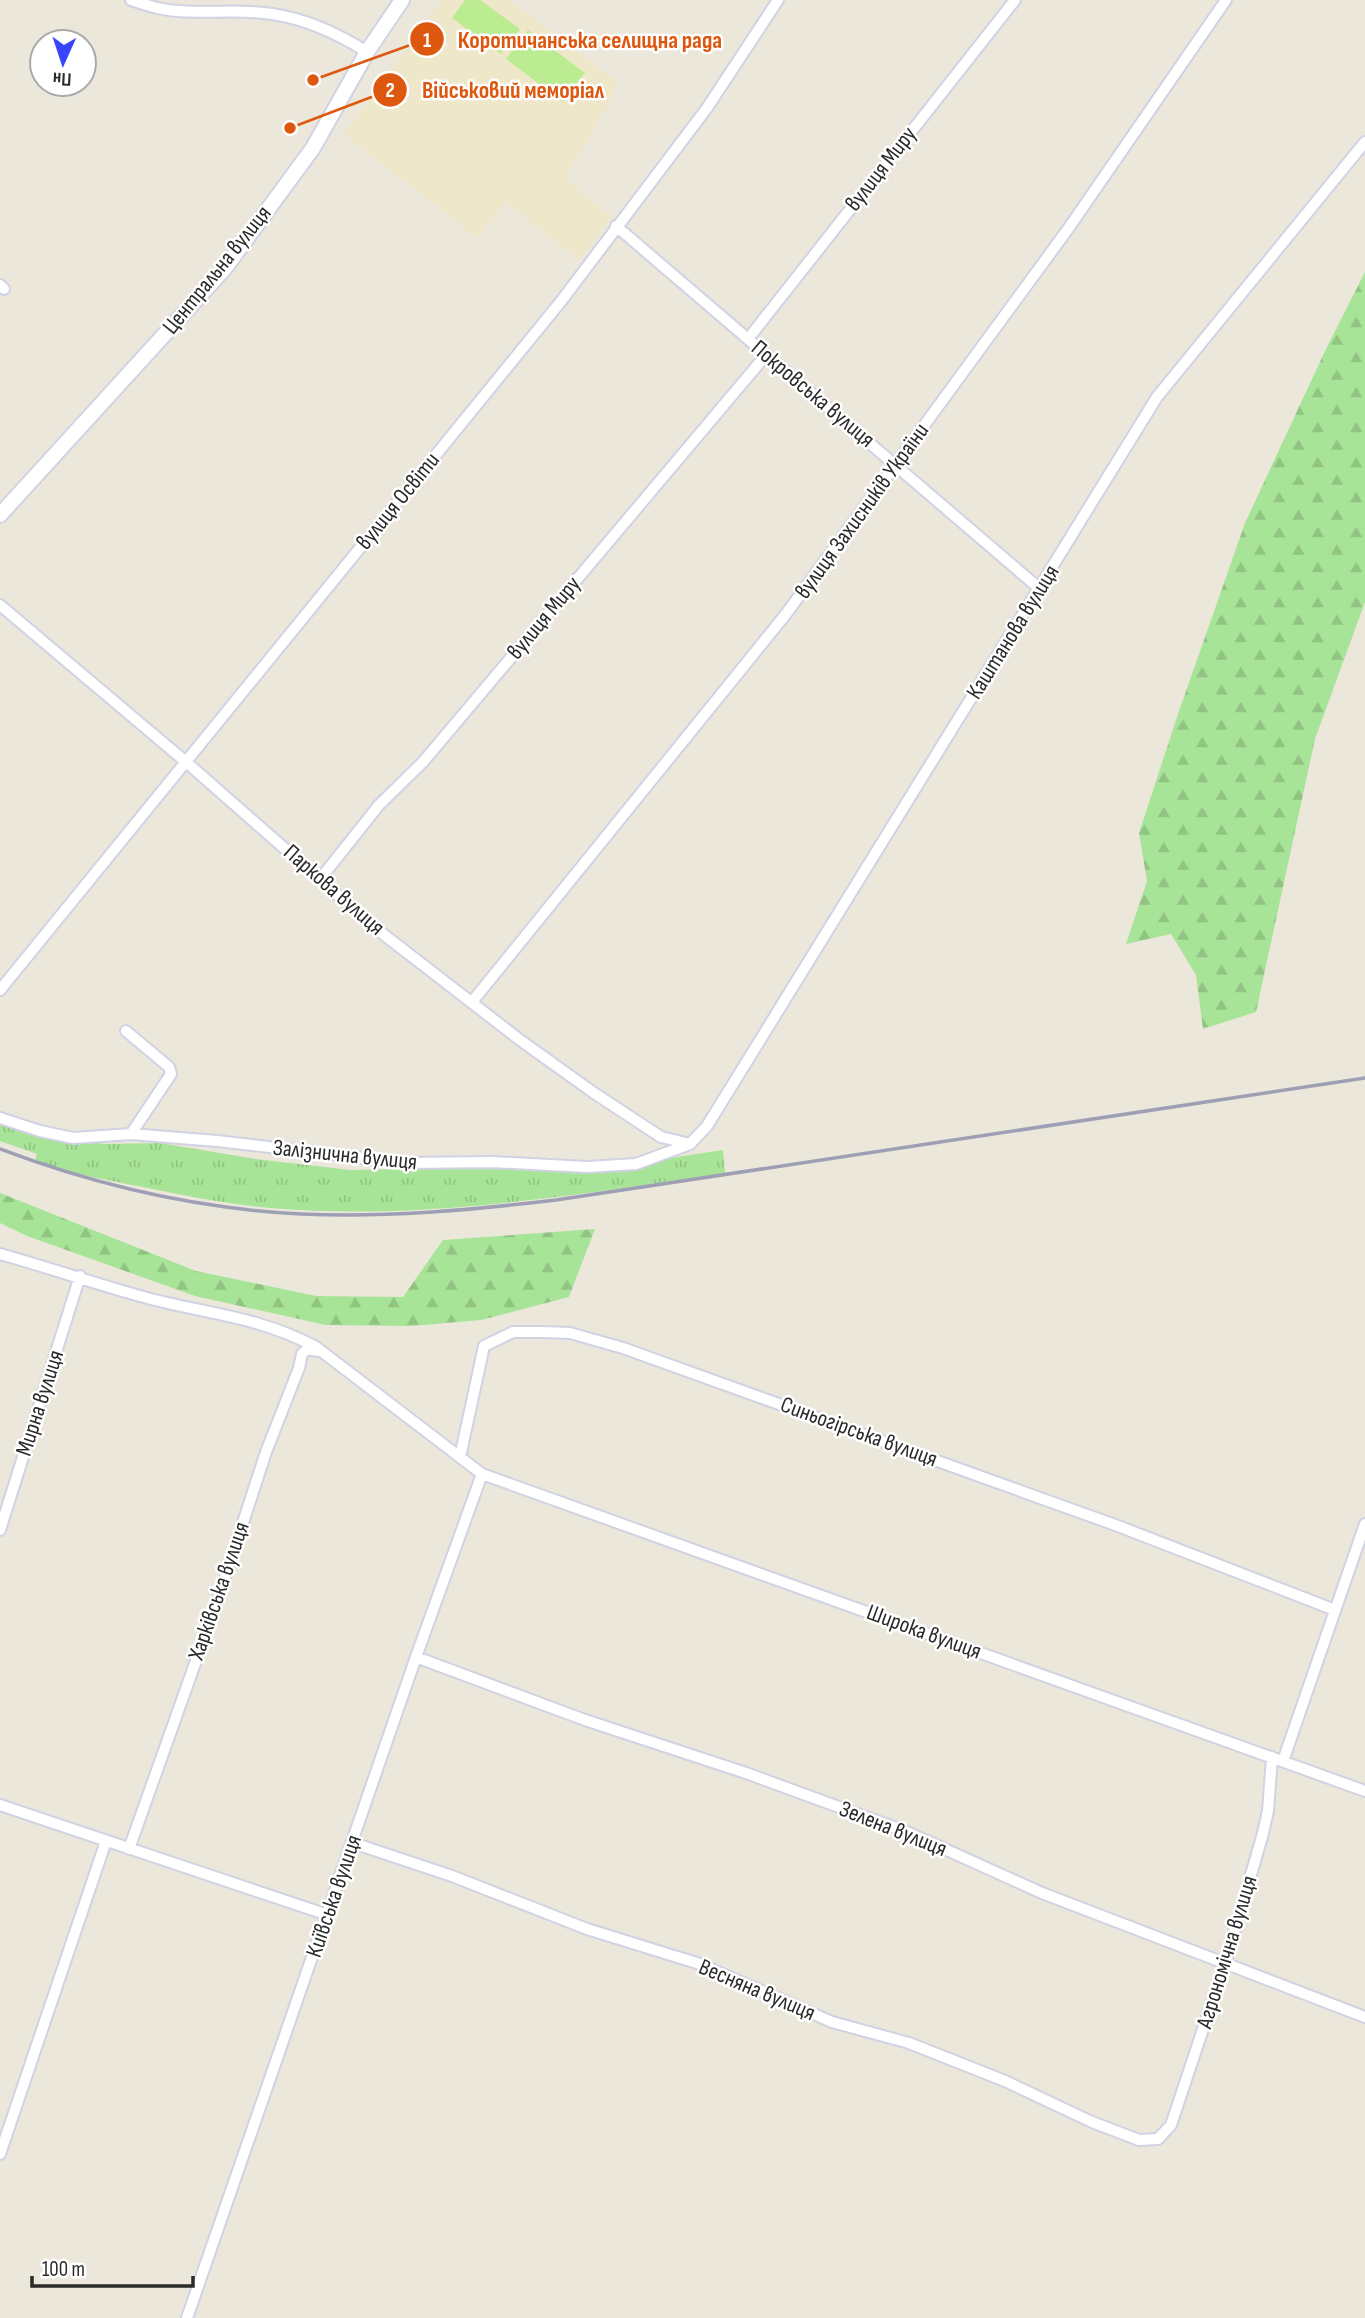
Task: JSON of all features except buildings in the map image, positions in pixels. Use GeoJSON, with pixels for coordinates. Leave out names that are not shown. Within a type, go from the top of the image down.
{"type":"FeatureCollection","features":[{"type":"Feature","properties":{"kind":"street"},"geometry":{"type":"LineString","coordinates":[[131,0],[158,8],[190,12],[272,14],[301,20],[336,32],[367,52]]}},
{"type":"Feature","properties":{"kind":"street","name":"Центральна вулиця"},"geometry":{"type":"LineString","coordinates":[[0,515],[225,268],[313,148],[367,52],[402,0]]}},
{"type":"Feature","properties":{"kind":"street","name":"вулиця Освіти"},"geometry":{"type":"LineString","coordinates":[[0,990],[562,300],[707,107],[778,0]]}},
{"type":"Feature","properties":{"kind":"street","name":"вулиця Миру"},"geometry":{"type":"LineString","coordinates":[[748,339],[1015,0]]}},
{"type":"Feature","properties":{"kind":"street","name":"вулиця Захисників України"},"geometry":{"type":"LineString","coordinates":[[472,1002],[786,614],[1068,229],[1226,0]]}},
{"type":"Feature","properties":{"kind":"street","name":"Каштанова вулиця"},"geometry":{"type":"LineString","coordinates":[[690,1144],[707,1126],[1157,397],[1365,142]]}},
{"type":"Feature","properties":{"kind":"street","name":"Покровська вулиця"},"geometry":{"type":"LineString","coordinates":[[616,226],[1040,589]]}},
{"type":"Feature","properties":{"kind":"street","name":"вулиця Миру"},"geometry":{"type":"LineString","coordinates":[[321,878],[379,804],[423,762],[766,355]]}},
{"type":"Feature","properties":{"kind":"street","name":"Паркова вулиця"},"geometry":{"type":"LineString","coordinates":[[0,605],[321,878],[374,927],[531,1048],[661,1137],[690,1144]]}},
{"type":"Feature","properties":{"kind":"street"},"geometry":{"type":"LineString","coordinates":[[126,1031],[170,1069],[168,1079],[131,1135]]}},
{"type":"Feature","properties":{"kind":"street","name":"Залізнична вулиця"},"geometry":{"type":"LineString","coordinates":[[0,1118],[41,1132],[73,1138],[131,1135],[217,1140],[407,1163],[492,1162],[587,1167],[636,1164],[690,1144]]}},
{"type":"Feature","properties":{"kind":"street","name":"Широка вулиця"},"geometry":{"type":"LineString","coordinates":[[0,1254],[141,1296],[263,1323],[321,1351],[482,1475],[1365,1791]]}},
{"type":"Feature","properties":{"kind":"street","name":"Мирна вулиця"},"geometry":{"type":"LineString","coordinates":[[0,1530],[80,1276]]}},
{"type":"Feature","properties":{"kind":"street","name":"Синьогірська вулиця"},"geometry":{"type":"LineString","coordinates":[[460,1457],[484,1346],[513,1332],[570,1333],[624,1348],[821,1418],[1118,1526],[1335,1610]]}},
{"type":"Feature","properties":{"kind":"street","name":"Харківська вулиця"},"geometry":{"type":"LineString","coordinates":[[129,1849],[302,1354],[307,1349],[321,1351]]}},
{"type":"Feature","properties":{"kind":"street","name":"Київська вулиця"},"geometry":{"type":"LineString","coordinates":[[187,2318],[416,1657],[482,1475]]}},
{"type":"Feature","properties":{"kind":"street","name":"Агрономічна вулиця"},"geometry":{"type":"LineString","coordinates":[[1158,2139],[1171,2125],[1225,1963],[1262,1837],[1278,1759],[1365,1524]]}},
{"type":"Feature","properties":{"kind":"street","name":"Зелена вулиця"},"geometry":{"type":"LineString","coordinates":[[416,1657],[585,1720],[746,1773],[907,1832],[1042,1893],[1365,2017]]}},
{"type":"Feature","properties":{"kind":"street"},"geometry":{"type":"LineString","coordinates":[[0,1805],[328,1915]]}},
{"type":"Feature","properties":{"kind":"street"},"geometry":{"type":"LineString","coordinates":[[0,2154],[106,1842]]}},
{"type":"Feature","properties":{"kind":"street","name":"Весняна вулиця"},"geometry":{"type":"LineString","coordinates":[[353,1843],[452,1876],[587,1929],[700,1964],[832,2022],[909,2043],[1005,2081],[1092,2122],[1139,2140],[1158,2139]]}},
{"type":"Feature","properties":{"kind":"shaded area"},"geometry":{"type":"Polygon","coordinates":[[[442,0],[509,0],[617,82],[607,107],[570,169],[568,181],[612,217],[579,259],[505,202],[477,238],[344,134],[442,0]]]}},
{"type":"Feature","properties":{"kind":"green space"},"geometry":{"type":"Polygon","coordinates":[[[465,0],[480,0],[520,29],[501,54],[452,18],[465,0]]]}},
{"type":"Feature","properties":{"kind":"green space"},"geometry":{"type":"Polygon","coordinates":[[[528,30],[585,73],[563,102],[506,59],[528,30]]]}},
{"type":"Feature","properties":{"kind":"green space"},"geometry":{"type":"Polygon","coordinates":[[[1365,272],[1365,602],[1315,739],[1256,1012],[1203,1029],[1196,975],[1171,934],[1126,944],[1147,881],[1139,833],[1245,523],[1365,272]]]}},
{"type":"Feature","properties":{"kind":"green space"},"geometry":{"type":"Polygon","coordinates":[[[0,1116],[40,1131],[104,1144],[160,1143],[256,1159],[350,1170],[624,1165],[723,1150],[725,1173],[498,1204],[384,1211],[270,1208],[175,1194],[48,1165],[35,1160],[37,1154],[0,1141],[0,1116]]]}},
{"type":"Feature","properties":{"kind":"green space"},"geometry":{"type":"Polygon","coordinates":[[[0,1193],[196,1271],[316,1296],[403,1297],[443,1240],[595,1229],[569,1297],[481,1320],[411,1326],[326,1325],[195,1296],[27,1236],[0,1223],[0,1193]]]}},
{"type":"Feature","properties":{"kind":"railway"},"geometry":{"type":"LineString","coordinates":[[0,1149],[73,1174],[186,1201],[301,1214],[397,1214],[556,1200],[1365,1078]]}},
{"type":"Feature","properties":{"kind":"place","name":"Коротичанська селищна рада"},"geometry":{"type":"Point","coordinates":[313,80]}},
{"type":"Feature","properties":{"kind":"place","name":"Військовий меморіал"},"geometry":{"type":"Point","coordinates":[290,128]}}]}
